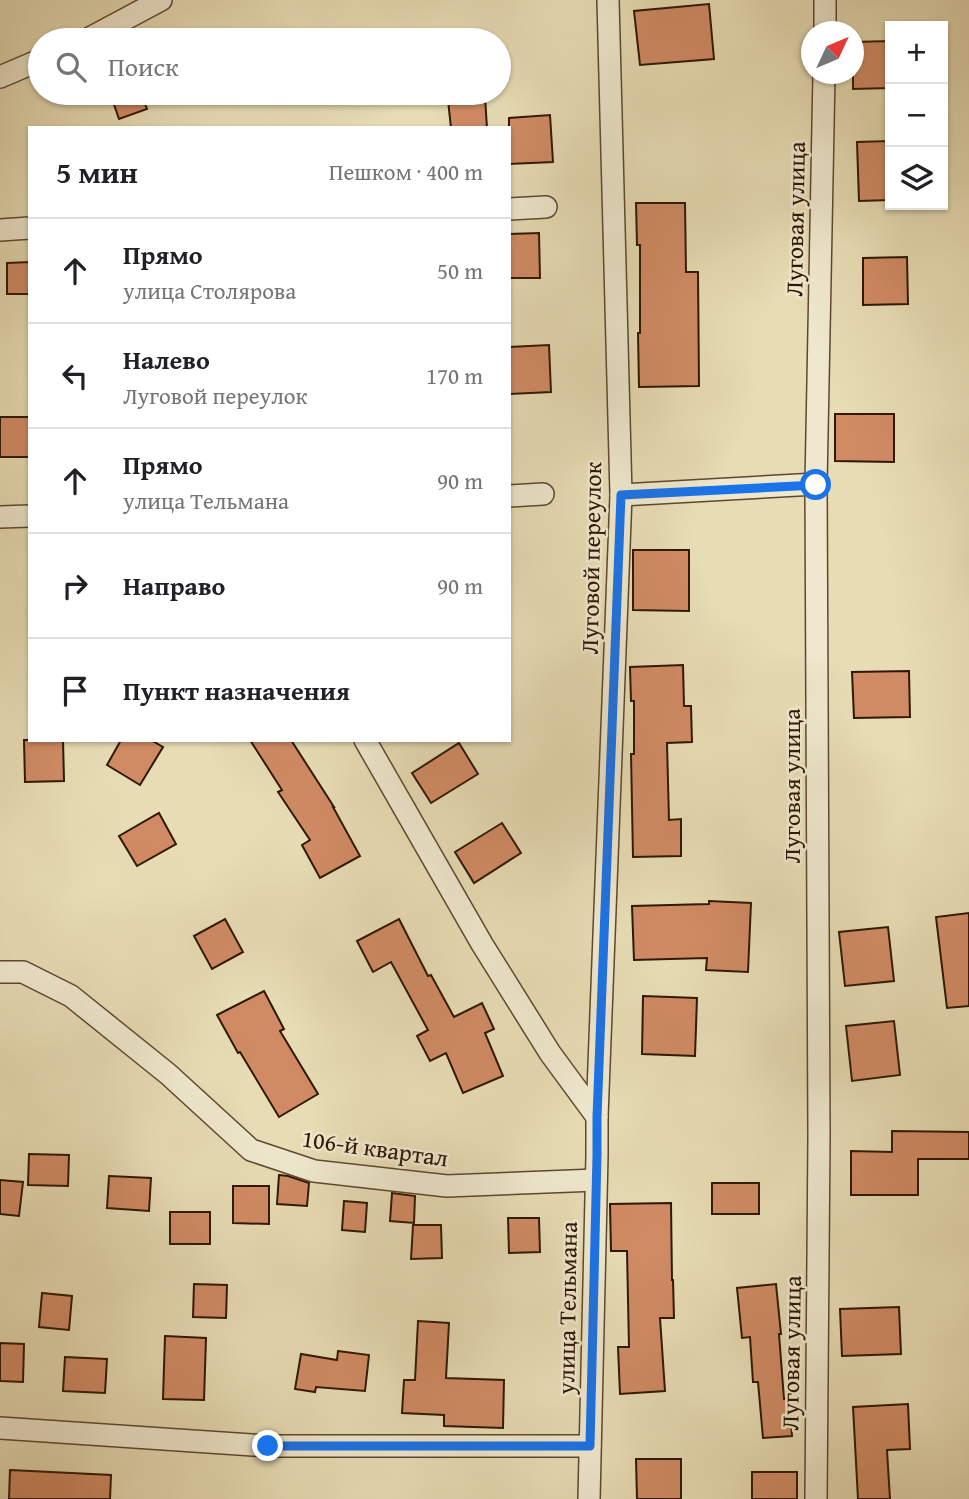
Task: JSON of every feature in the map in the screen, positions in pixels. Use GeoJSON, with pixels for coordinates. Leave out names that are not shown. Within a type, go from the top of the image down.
{"type":"FeatureCollection","features":[{"type":"Feature","properties":{"kind":"street"},"geometry":{"type":"LineString","coordinates":[[108,28],[161,0]]}},
{"type":"Feature","properties":{"kind":"street","name":"Луговой переулок"},"geometry":{"type":"LineString","coordinates":[[597,1117],[621,495],[608,0]]}},
{"type":"Feature","properties":{"kind":"street"},"geometry":{"type":"LineString","coordinates":[[825,0],[825,21]]}},
{"type":"Feature","properties":{"kind":"street"},"geometry":{"type":"LineString","coordinates":[[0,77],[28,65]]}},
{"type":"Feature","properties":{"kind":"street","name":"Луговая улица"},"geometry":{"type":"LineString","coordinates":[[816,1499],[819,1136],[816,485],[824,84]]}},
{"type":"Feature","properties":{"kind":"street"},"geometry":{"type":"LineString","coordinates":[[511,209],[546,207]]}},
{"type":"Feature","properties":{"kind":"street"},"geometry":{"type":"LineString","coordinates":[[0,230],[28,228]]}},
{"type":"Feature","properties":{"kind":"street"},"geometry":{"type":"LineString","coordinates":[[621,495],[816,485]]}},
{"type":"Feature","properties":{"kind":"street"},"geometry":{"type":"LineString","coordinates":[[511,496],[543,494]]}},
{"type":"Feature","properties":{"kind":"street"},"geometry":{"type":"LineString","coordinates":[[0,516],[28,516]]}},
{"type":"Feature","properties":{"kind":"street"},"geometry":{"type":"LineString","coordinates":[[366,742],[482,944],[550,1053],[597,1117]]}},
{"type":"Feature","properties":{"kind":"street","name":"106-й квартал"},"geometry":{"type":"LineString","coordinates":[[0,972],[23,972],[71,996],[168,1074],[251,1150],[314,1171],[447,1186],[596,1180]]}},
{"type":"Feature","properties":{"kind":"street","name":"улица Тельмана"},"geometry":{"type":"LineString","coordinates":[[589,1499],[597,1117]]}},
{"type":"Feature","properties":{"kind":"street"},"geometry":{"type":"LineString","coordinates":[[0,1428],[268,1446],[590,1446]]}},
{"type":"Feature","properties":{"kind":"building"},"geometry":{"type":"Polygon","coordinates":[[[709,4],[714,59],[640,65],[634,11],[709,4]]]}},
{"type":"Feature","properties":{"kind":"building"},"geometry":{"type":"Polygon","coordinates":[[[885,41],[885,88],[853,89],[853,84],[864,84],[864,42],[885,41]]]}},
{"type":"Feature","properties":{"kind":"building"},"geometry":{"type":"Polygon","coordinates":[[[114,105],[146,105],[147,109],[119,119],[114,105]]]}},
{"type":"Feature","properties":{"kind":"building"},"geometry":{"type":"Polygon","coordinates":[[[449,105],[486,105],[487,126],[451,126],[449,105]]]}},
{"type":"Feature","properties":{"kind":"building"},"geometry":{"type":"Polygon","coordinates":[[[550,115],[553,162],[511,164],[509,118],[550,115]]]}},
{"type":"Feature","properties":{"kind":"building"},"geometry":{"type":"Polygon","coordinates":[[[885,141],[885,200],[859,201],[857,142],[885,141]]]}},
{"type":"Feature","properties":{"kind":"building"},"geometry":{"type":"Polygon","coordinates":[[[636,203],[685,203],[686,272],[698,272],[699,386],[639,387],[640,245],[637,245],[636,203]]]}},
{"type":"Feature","properties":{"kind":"building"},"geometry":{"type":"Polygon","coordinates":[[[539,233],[540,278],[511,278],[511,234],[539,233]]]}},
{"type":"Feature","properties":{"kind":"building"},"geometry":{"type":"Polygon","coordinates":[[[907,257],[908,304],[863,305],[863,258],[907,257]]]}},
{"type":"Feature","properties":{"kind":"building"},"geometry":{"type":"Polygon","coordinates":[[[28,262],[28,294],[7,294],[7,263],[28,262]]]}},
{"type":"Feature","properties":{"kind":"building"},"geometry":{"type":"Polygon","coordinates":[[[549,345],[551,392],[511,394],[511,347],[549,345]]]}},
{"type":"Feature","properties":{"kind":"building"},"geometry":{"type":"Polygon","coordinates":[[[835,414],[894,414],[894,462],[835,461],[835,414]]]}},
{"type":"Feature","properties":{"kind":"building"},"geometry":{"type":"Polygon","coordinates":[[[0,417],[28,417],[28,457],[0,457],[0,417]]]}},
{"type":"Feature","properties":{"kind":"building"},"geometry":{"type":"Polygon","coordinates":[[[633,550],[689,550],[689,611],[633,610],[633,550]]]}},
{"type":"Feature","properties":{"kind":"building"},"geometry":{"type":"Polygon","coordinates":[[[683,665],[684,706],[691,706],[692,742],[667,743],[669,820],[681,819],[681,856],[633,857],[631,754],[634,754],[634,701],[631,701],[630,667],[683,665]]]}},
{"type":"Feature","properties":{"kind":"building"},"geometry":{"type":"Polygon","coordinates":[[[909,671],[910,717],[854,718],[852,672],[909,671]]]}},
{"type":"Feature","properties":{"kind":"building"},"geometry":{"type":"Polygon","coordinates":[[[24,740],[63,742],[64,781],[25,782],[24,740]]]}},
{"type":"Feature","properties":{"kind":"building"},"geometry":{"type":"Polygon","coordinates":[[[120,742],[154,742],[163,747],[140,785],[107,765],[120,742]]]}},
{"type":"Feature","properties":{"kind":"building"},"geometry":{"type":"Polygon","coordinates":[[[251,742],[292,742],[334,807],[360,856],[320,878],[302,845],[310,840],[278,792],[282,790],[251,742]]]}},
{"type":"Feature","properties":{"kind":"building"},"geometry":{"type":"Polygon","coordinates":[[[459,743],[478,774],[431,803],[412,773],[459,743]]]}},
{"type":"Feature","properties":{"kind":"building"},"geometry":{"type":"Polygon","coordinates":[[[159,813],[176,844],[137,866],[119,836],[159,813]]]}},
{"type":"Feature","properties":{"kind":"building"},"geometry":{"type":"Polygon","coordinates":[[[502,823],[521,853],[474,883],[455,852],[502,823]]]}},
{"type":"Feature","properties":{"kind":"building"},"geometry":{"type":"Polygon","coordinates":[[[709,901],[751,903],[748,972],[706,970],[707,958],[634,960],[632,906],[709,904],[709,901]]]}},
{"type":"Feature","properties":{"kind":"building"},"geometry":{"type":"Polygon","coordinates":[[[969,913],[969,1006],[947,1008],[936,917],[969,913]]]}},
{"type":"Feature","properties":{"kind":"building"},"geometry":{"type":"Polygon","coordinates":[[[225,919],[243,952],[212,969],[194,936],[225,919]]]}},
{"type":"Feature","properties":{"kind":"building"},"geometry":{"type":"Polygon","coordinates":[[[399,919],[428,976],[431,975],[454,1017],[482,1003],[494,1029],[485,1033],[503,1076],[463,1093],[446,1053],[430,1061],[417,1036],[428,1030],[391,962],[373,972],[357,941],[399,919]]]}},
{"type":"Feature","properties":{"kind":"building"},"geometry":{"type":"Polygon","coordinates":[[[888,927],[894,981],[845,986],[839,932],[888,927]]]}},
{"type":"Feature","properties":{"kind":"building"},"geometry":{"type":"Polygon","coordinates":[[[264,991],[284,1029],[280,1031],[318,1094],[279,1117],[217,1015],[264,991]]]}},
{"type":"Feature","properties":{"kind":"building"},"geometry":{"type":"Polygon","coordinates":[[[643,996],[697,998],[695,1056],[642,1054],[643,996]]]}},
{"type":"Feature","properties":{"kind":"building"},"geometry":{"type":"Polygon","coordinates":[[[894,1021],[900,1075],[852,1081],[846,1026],[894,1021]]]}},
{"type":"Feature","properties":{"kind":"building"},"geometry":{"type":"Polygon","coordinates":[[[892,1131],[969,1132],[969,1159],[918,1159],[918,1195],[851,1195],[851,1151],[892,1152],[892,1131]]]}},
{"type":"Feature","properties":{"kind":"building"},"geometry":{"type":"Polygon","coordinates":[[[29,1154],[69,1155],[68,1186],[28,1185],[29,1154]]]}},
{"type":"Feature","properties":{"kind":"building"},"geometry":{"type":"Polygon","coordinates":[[[279,1175],[309,1183],[307,1206],[277,1204],[279,1175]]]}},
{"type":"Feature","properties":{"kind":"building"},"geometry":{"type":"Polygon","coordinates":[[[109,1176],[151,1178],[149,1211],[107,1208],[109,1176]]]}},
{"type":"Feature","properties":{"kind":"building"},"geometry":{"type":"Polygon","coordinates":[[[0,1180],[23,1182],[19,1216],[0,1214],[0,1180]]]}},
{"type":"Feature","properties":{"kind":"building"},"geometry":{"type":"Polygon","coordinates":[[[712,1183],[759,1183],[759,1214],[712,1214],[712,1183]]]}},
{"type":"Feature","properties":{"kind":"building"},"geometry":{"type":"Polygon","coordinates":[[[233,1186],[269,1186],[269,1224],[233,1223],[233,1186]]]}},
{"type":"Feature","properties":{"kind":"building"},"geometry":{"type":"Polygon","coordinates":[[[392,1193],[415,1196],[414,1223],[390,1221],[392,1193]]]}},
{"type":"Feature","properties":{"kind":"building"},"geometry":{"type":"Polygon","coordinates":[[[344,1201],[367,1203],[365,1232],[342,1230],[344,1201]]]}},
{"type":"Feature","properties":{"kind":"building"},"geometry":{"type":"Polygon","coordinates":[[[671,1203],[674,1318],[660,1318],[665,1391],[620,1394],[618,1347],[629,1347],[627,1251],[611,1251],[610,1204],[671,1203]]]}},
{"type":"Feature","properties":{"kind":"building"},"geometry":{"type":"Polygon","coordinates":[[[170,1212],[210,1212],[210,1244],[170,1244],[170,1212]]]}},
{"type":"Feature","properties":{"kind":"building"},"geometry":{"type":"Polygon","coordinates":[[[508,1218],[539,1218],[540,1252],[509,1253],[508,1218]]]}},
{"type":"Feature","properties":{"kind":"building"},"geometry":{"type":"Polygon","coordinates":[[[413,1225],[441,1225],[442,1258],[411,1259],[413,1225]]]}},
{"type":"Feature","properties":{"kind":"building"},"geometry":{"type":"Polygon","coordinates":[[[194,1284],[227,1285],[226,1318],[193,1317],[194,1284]]]}},
{"type":"Feature","properties":{"kind":"building"},"geometry":{"type":"Polygon","coordinates":[[[776,1284],[784,1399],[789,1398],[792,1436],[763,1438],[758,1382],[753,1382],[750,1337],[742,1338],[737,1288],[776,1284]]]}},
{"type":"Feature","properties":{"kind":"building"},"geometry":{"type":"Polygon","coordinates":[[[42,1293],[72,1296],[69,1330],[39,1327],[42,1293]]]}},
{"type":"Feature","properties":{"kind":"building"},"geometry":{"type":"Polygon","coordinates":[[[899,1307],[901,1354],[842,1356],[840,1309],[899,1307]]]}},
{"type":"Feature","properties":{"kind":"building"},"geometry":{"type":"Polygon","coordinates":[[[418,1321],[449,1323],[446,1378],[504,1380],[503,1428],[444,1426],[444,1415],[402,1413],[404,1380],[415,1380],[418,1321]]]}},
{"type":"Feature","properties":{"kind":"building"},"geometry":{"type":"Polygon","coordinates":[[[165,1336],[206,1338],[204,1400],[163,1399],[165,1336]]]}},
{"type":"Feature","properties":{"kind":"building"},"geometry":{"type":"Polygon","coordinates":[[[0,1343],[24,1344],[23,1382],[0,1381],[0,1343]]]}},
{"type":"Feature","properties":{"kind":"building"},"geometry":{"type":"Polygon","coordinates":[[[338,1351],[369,1355],[365,1391],[316,1387],[315,1392],[295,1389],[301,1354],[337,1360],[338,1351]]]}},
{"type":"Feature","properties":{"kind":"building"},"geometry":{"type":"Polygon","coordinates":[[[65,1357],[107,1359],[105,1393],[63,1391],[65,1357]]]}},
{"type":"Feature","properties":{"kind":"building"},"geometry":{"type":"Polygon","coordinates":[[[908,1404],[910,1449],[887,1450],[890,1499],[858,1499],[853,1407],[908,1404]]]}},
{"type":"Feature","properties":{"kind":"building"},"geometry":{"type":"Polygon","coordinates":[[[636,1459],[681,1459],[681,1499],[637,1499],[636,1459]]]}},
{"type":"Feature","properties":{"kind":"building"},"geometry":{"type":"Polygon","coordinates":[[[10,1470],[111,1475],[110,1499],[9,1499],[10,1470]]]}},
{"type":"Feature","properties":{"kind":"building"},"geometry":{"type":"Polygon","coordinates":[[[752,1472],[797,1472],[797,1499],[752,1499],[752,1472]]]}},
{"type":"Feature","properties":{"kind":"route"},"geometry":{"type":"LineString","coordinates":[[268,1446],[590,1446],[597,1117],[621,495],[816,485]]}}]}
